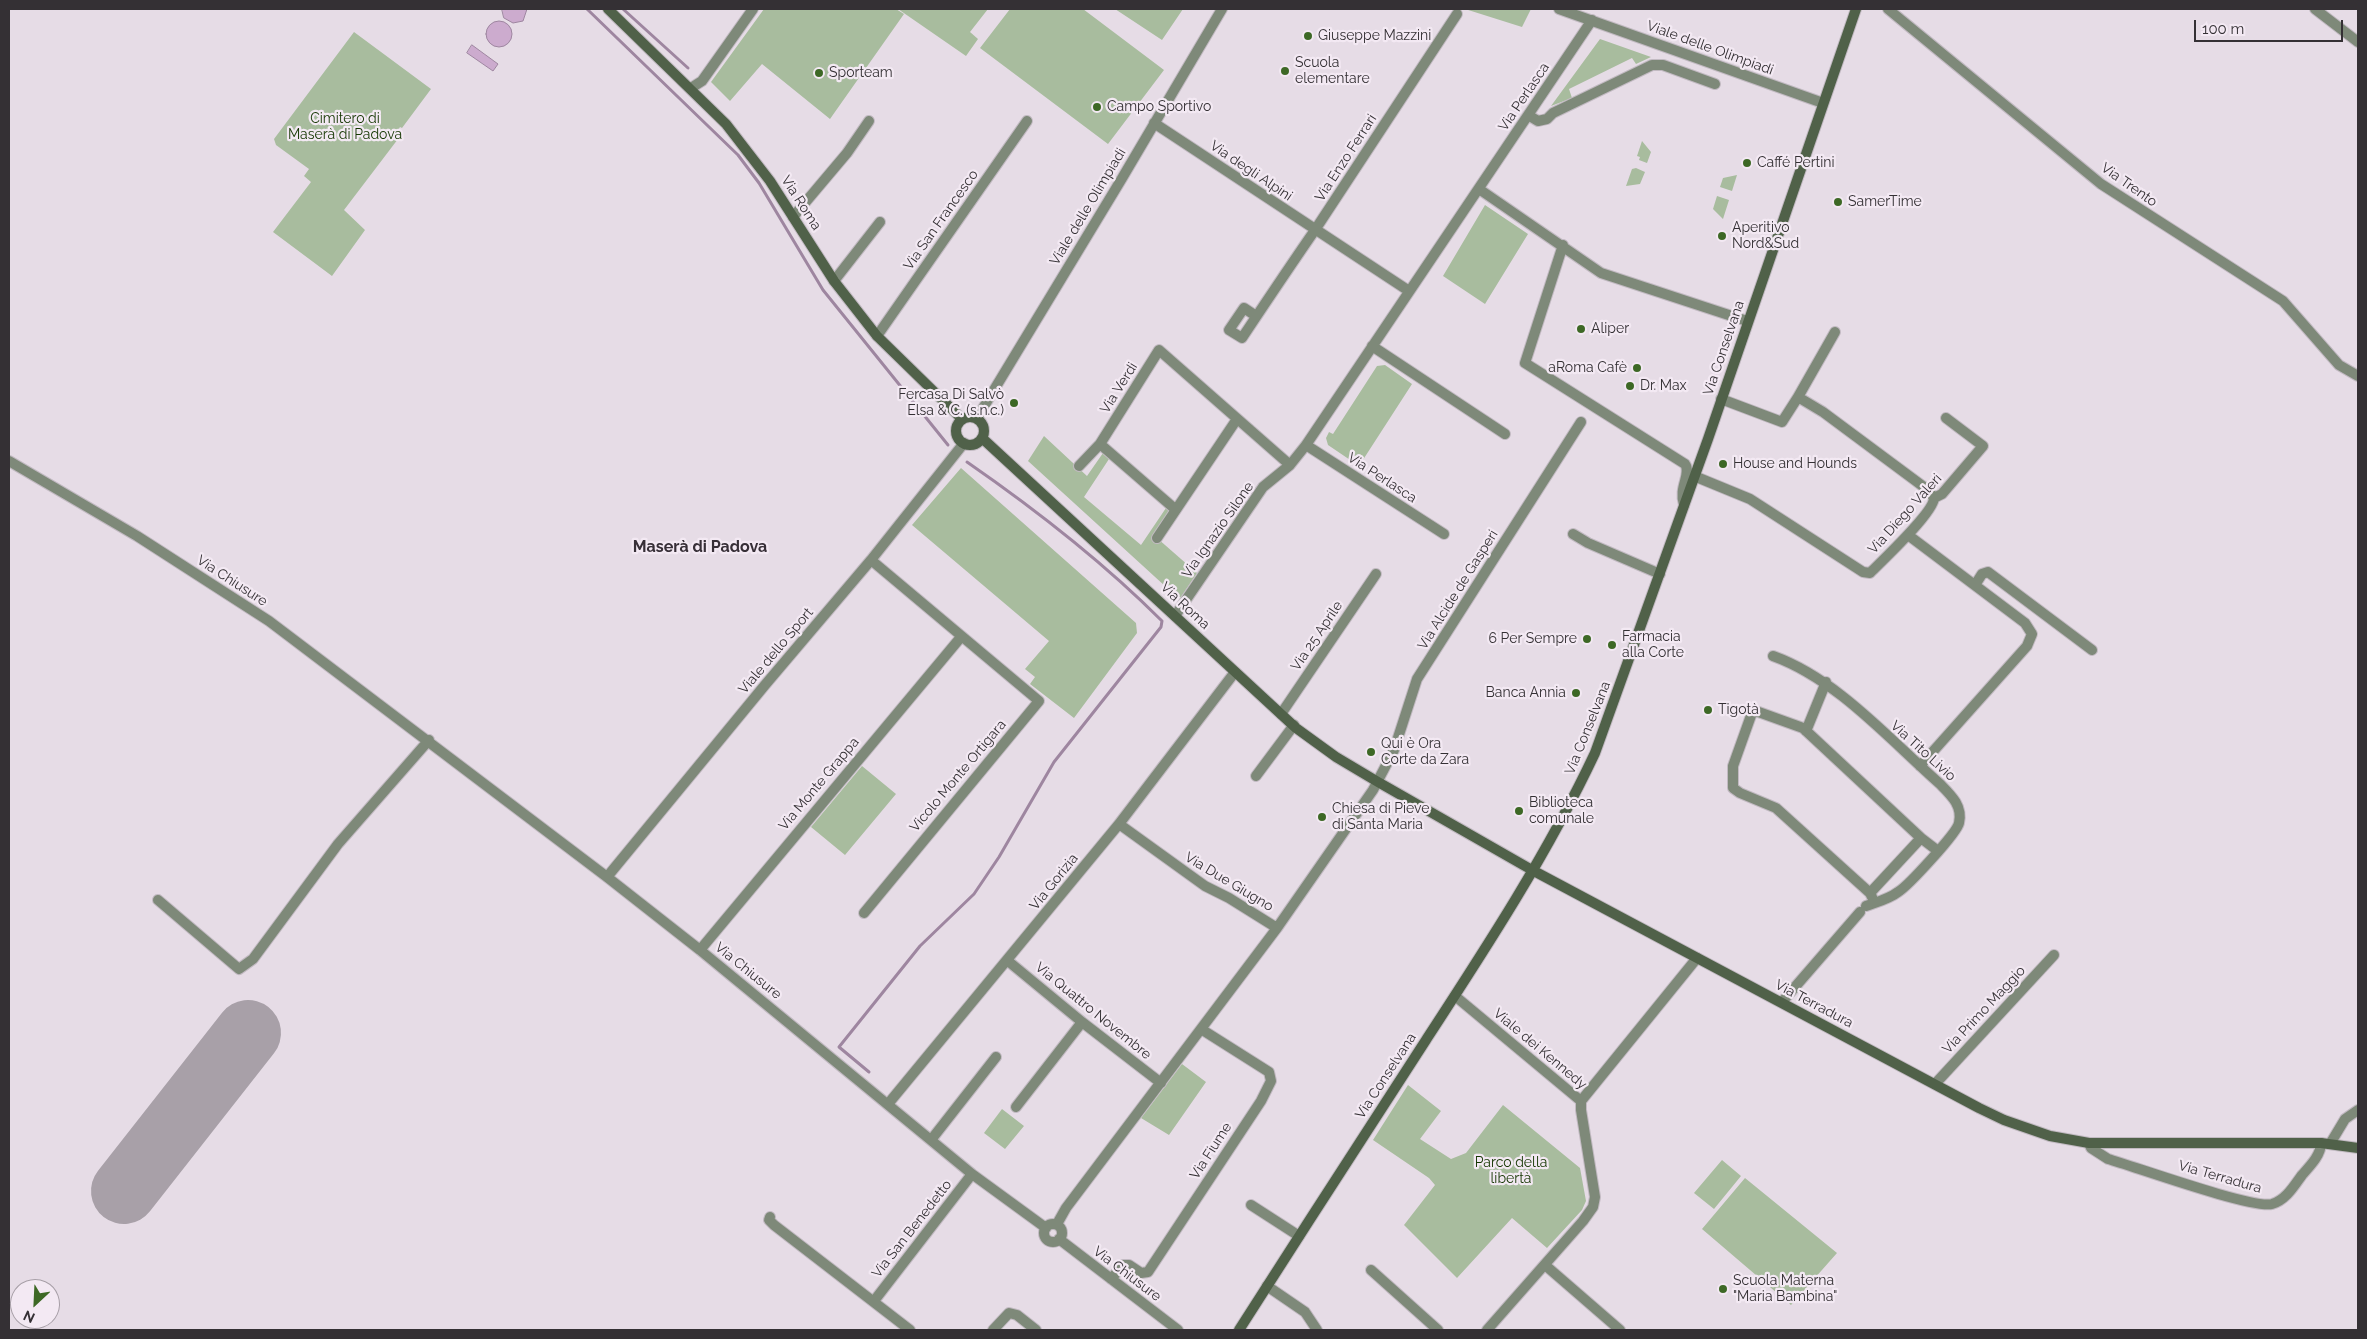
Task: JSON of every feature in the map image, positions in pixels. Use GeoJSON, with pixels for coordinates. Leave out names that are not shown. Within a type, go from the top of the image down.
{"type":"FeatureCollection","features":[{"type":"Feature","properties":{"kind":"main road","name":"Via Roma"},"geometry":{"type":"LineString","coordinates":[[608,9],[726,124],[748,152],[834,281],[877,336],[962,419]]}},
{"type":"Feature","properties":{"kind":"main road","name":"Via Conselvana"},"geometry":{"type":"LineString","coordinates":[[1239,1330],[1455,996],[1532,870],[1574,796],[1595,753],[1660,574],[1856,9]]}},
{"type":"Feature","properties":{"kind":"main road"},"geometry":{"type":"LineString","coordinates":[[969,417],[977,418],[984,429],[982,438],[976,443],[964,443],[956,432],[962,419],[969,417]]}},
{"type":"Feature","properties":{"kind":"main road","name":"Via Roma"},"geometry":{"type":"LineString","coordinates":[[982,438],[1294,726],[1336,757],[1532,870]]}},
{"type":"Feature","properties":{"kind":"main road","name":"Via Terradura"},"geometry":{"type":"LineString","coordinates":[[1532,870],[1979,1108],[2050,1136],[2090,1143],[2325,1144],[2358,1148]]}},
{"type":"Feature","properties":{"kind":"street"},"geometry":{"type":"LineString","coordinates":[[691,88],[702,80],[753,9]]}},
{"type":"Feature","properties":{"kind":"street","name":"Viale delle Olimpiadi"},"geometry":{"type":"LineString","coordinates":[[977,418],[1222,9]]}},
{"type":"Feature","properties":{"kind":"street","name":"Viale delle Olimpiadi"},"geometry":{"type":"LineString","coordinates":[[1559,9],[1823,104]]}},
{"type":"Feature","properties":{"kind":"street","name":"Via Trento"},"geometry":{"type":"LineString","coordinates":[[1888,9],[2102,184],[2283,301],[2340,365],[2358,376]]}},
{"type":"Feature","properties":{"kind":"street"},"geometry":{"type":"LineString","coordinates":[[2315,9],[2358,42]]}},
{"type":"Feature","properties":{"kind":"street","name":"Via Enzo Ferrari"},"geometry":{"type":"LineString","coordinates":[[1256,316],[1457,14]]}},
{"type":"Feature","properties":{"kind":"street","name":"Via Perlasca"},"geometry":{"type":"LineString","coordinates":[[1290,464],[1306,445],[1592,20]]}},
{"type":"Feature","properties":{"kind":"street"},"geometry":{"type":"LineString","coordinates":[[1528,115],[1538,121],[1546,119],[1553,113],[1652,65],[1663,65],[1715,84]]}},
{"type":"Feature","properties":{"kind":"street"},"geometry":{"type":"LineString","coordinates":[[1534,105],[1547,113],[1553,113]]}},
{"type":"Feature","properties":{"kind":"street"},"geometry":{"type":"LineString","coordinates":[[793,218],[848,153],[869,121]]}},
{"type":"Feature","properties":{"kind":"street","name":"Via San Francesco"},"geometry":{"type":"LineString","coordinates":[[877,336],[1027,121]]}},
{"type":"Feature","properties":{"kind":"street","name":"Via degli Alpini"},"geometry":{"type":"LineString","coordinates":[[1154,123],[1409,291]]}},
{"type":"Feature","properties":{"kind":"street"},"geometry":{"type":"LineString","coordinates":[[1479,189],[1601,272],[1747,321]]}},
{"type":"Feature","properties":{"kind":"street"},"geometry":{"type":"LineString","coordinates":[[834,281],[880,222]]}},
{"type":"Feature","properties":{"kind":"street"},"geometry":{"type":"LineString","coordinates":[[1563,245],[1525,363],[1685,464],[1687,472],[1680,494],[1684,505]]}},
{"type":"Feature","properties":{"kind":"street"},"geometry":{"type":"LineString","coordinates":[[1721,399],[1782,422],[1835,332]]}},
{"type":"Feature","properties":{"kind":"street"},"geometry":{"type":"LineString","coordinates":[[1372,346],[1505,434]]}},
{"type":"Feature","properties":{"kind":"street","name":"Via Verdi"},"geometry":{"type":"LineString","coordinates":[[1100,444],[1159,350],[1290,464]]}},
{"type":"Feature","properties":{"kind":"street"},"geometry":{"type":"LineString","coordinates":[[1798,397],[1823,412],[1928,490],[1934,498]]}},
{"type":"Feature","properties":{"kind":"street","name":"Via Diego Valeri"},"geometry":{"type":"LineString","coordinates":[[1694,476],[1750,498],[1863,572],[1870,573],[1908,535],[1932,506],[1934,498],[1942,494],[1983,446],[1946,418]]}},
{"type":"Feature","properties":{"kind":"street"},"geometry":{"type":"LineString","coordinates":[[1157,538],[1237,419]]}},
{"type":"Feature","properties":{"kind":"street","name":"Via Alcide de Gasperi"},"geometry":{"type":"LineString","coordinates":[[1378,782],[1394,750],[1417,679],[1581,422]]}},
{"type":"Feature","properties":{"kind":"street","name":"Viale dello Sport"},"geometry":{"type":"LineString","coordinates":[[607,877],[871,560],[964,443]]}},
{"type":"Feature","properties":{"kind":"street"},"geometry":{"type":"LineString","coordinates":[[1079,466],[1100,444],[1175,509]]}},
{"type":"Feature","properties":{"kind":"street","name":"Via Perlasca"},"geometry":{"type":"LineString","coordinates":[[1306,445],[1444,534]]}},
{"type":"Feature","properties":{"kind":"street","name":"Via Chiusure"},"geometry":{"type":"LineString","coordinates":[[9,460],[137,536],[269,622],[429,740],[700,950],[972,1174],[1046,1228],[1044,1233],[1049,1240],[1054,1242],[1059,1239],[1178,1330]]}},
{"type":"Feature","properties":{"kind":"street","name":"Via Ignazio Silone"},"geometry":{"type":"LineString","coordinates":[[1176,616],[1263,487],[1290,464]]}},
{"type":"Feature","properties":{"kind":"street"},"geometry":{"type":"LineString","coordinates":[[1572,534],[1588,543],[1660,574]]}},
{"type":"Feature","properties":{"kind":"street"},"geometry":{"type":"LineString","coordinates":[[1908,535],[2025,623],[2032,634],[2030,642],[1920,766]]}},
{"type":"Feature","properties":{"kind":"street"},"geometry":{"type":"LineString","coordinates":[[871,560],[961,637]]}},
{"type":"Feature","properties":{"kind":"street"},"geometry":{"type":"LineString","coordinates":[[1975,585],[1982,574],[1988,572],[2092,650]]}},
{"type":"Feature","properties":{"kind":"street","name":"Via 25 Aprile"},"geometry":{"type":"LineString","coordinates":[[1281,714],[1376,574]]}},
{"type":"Feature","properties":{"kind":"street","name":"Vicolo Monte Ortigara"},"geometry":{"type":"LineString","coordinates":[[864,913],[1039,701],[961,637]]}},
{"type":"Feature","properties":{"kind":"street","name":"Via Monte Grappa"},"geometry":{"type":"LineString","coordinates":[[700,950],[961,637]]}},
{"type":"Feature","properties":{"kind":"street","name":"Via Tito Livio"},"geometry":{"type":"LineString","coordinates":[[1773,656],[1790,662],[1826,682],[1952,796],[1959,809],[1959,824],[1952,837],[1900,892],[1868,903],[1782,1002]]}},
{"type":"Feature","properties":{"kind":"street","name":"Via Gorizia"},"geometry":{"type":"LineString","coordinates":[[888,1104],[1008,961],[1119,824],[1235,672]]}},
{"type":"Feature","properties":{"kind":"street"},"geometry":{"type":"LineString","coordinates":[[1806,731],[1826,682]]}},
{"type":"Feature","properties":{"kind":"street"},"geometry":{"type":"LineString","coordinates":[[1921,838],[1868,903],[1776,808],[1740,794],[1733,788],[1733,766],[1753,710],[1799,726],[1806,731],[1921,838],[1938,851]]}},
{"type":"Feature","properties":{"kind":"street"},"geometry":{"type":"LineString","coordinates":[[1256,776],[1294,726]]}},
{"type":"Feature","properties":{"kind":"street"},"geometry":{"type":"LineString","coordinates":[[158,900],[239,969],[253,959],[338,844],[429,740]]}},
{"type":"Feature","properties":{"kind":"street"},"geometry":{"type":"LineString","coordinates":[[1057,1224],[1066,1208],[1277,928],[1378,782]]}},
{"type":"Feature","properties":{"kind":"street","name":"Via Due Giugno"},"geometry":{"type":"LineString","coordinates":[[1119,824],[1205,886],[1229,898],[1277,928]]}},
{"type":"Feature","properties":{"kind":"street","name":"Via Primo Maggio"},"geometry":{"type":"LineString","coordinates":[[1935,1084],[2054,955]]}},
{"type":"Feature","properties":{"kind":"street"},"geometry":{"type":"LineString","coordinates":[[1581,1101],[1697,958]]}},
{"type":"Feature","properties":{"kind":"street","name":"Via Quattro Novembre"},"geometry":{"type":"LineString","coordinates":[[1008,961],[1082,1022],[1161,1083]]}},
{"type":"Feature","properties":{"kind":"street","name":"Viale dei Kennedy"},"geometry":{"type":"LineString","coordinates":[[1455,996],[1581,1101],[1595,1197],[1593,1207],[1583,1221],[1487,1330]]}},
{"type":"Feature","properties":{"kind":"street"},"geometry":{"type":"LineString","coordinates":[[1016,1107],[1082,1022]]}},
{"type":"Feature","properties":{"kind":"street","name":"Via Fiume"},"geometry":{"type":"LineString","coordinates":[[1111,1279],[1123,1265],[1130,1265],[1141,1273],[1148,1272],[1261,1101],[1272,1081],[1269,1072],[1201,1029]]}},
{"type":"Feature","properties":{"kind":"street"},"geometry":{"type":"LineString","coordinates":[[931,1140],[996,1057]]}},
{"type":"Feature","properties":{"kind":"street"},"geometry":{"type":"LineString","coordinates":[[2325,1144],[2345,1119],[2358,1110]]}},
{"type":"Feature","properties":{"kind":"street","name":"Via Terradura"},"geometry":{"type":"LineString","coordinates":[[2090,1143],[2091,1148],[2108,1159],[2260,1204],[2272,1204],[2283,1198],[2310,1166],[2325,1144]]}},
{"type":"Feature","properties":{"kind":"street","name":"Via San Benedetto"},"geometry":{"type":"LineString","coordinates":[[874,1301],[972,1174]]}},
{"type":"Feature","properties":{"kind":"street"},"geometry":{"type":"LineString","coordinates":[[1251,1205],[1299,1236]]}},
{"type":"Feature","properties":{"kind":"street","name":"Via San Benedetto"},"geometry":{"type":"LineString","coordinates":[[770,1216],[769,1220],[774,1225],[910,1330]]}},
{"type":"Feature","properties":{"kind":"street"},"geometry":{"type":"LineString","coordinates":[[1046,1228],[1051,1224],[1057,1224]]}},
{"type":"Feature","properties":{"kind":"street"},"geometry":{"type":"LineString","coordinates":[[1057,1224],[1062,1231],[1059,1239]]}},
{"type":"Feature","properties":{"kind":"street"},"geometry":{"type":"LineString","coordinates":[[1545,1265],[1620,1330]]}},
{"type":"Feature","properties":{"kind":"street"},"geometry":{"type":"LineString","coordinates":[[1371,1270],[1438,1330]]}},
{"type":"Feature","properties":{"kind":"street"},"geometry":{"type":"LineString","coordinates":[[1267,1286],[1305,1312],[1317,1330]]}},
{"type":"Feature","properties":{"kind":"street"},"geometry":{"type":"LineString","coordinates":[[993,1330],[1009,1313],[1017,1315],[1036,1330]]}},
{"type":"Feature","properties":{"kind":"green space","name":"Sporteam"},"geometry":{"type":"Polygon","coordinates":[[[764,9],[896,9],[904,14],[830,119],[762,64],[730,101],[711,82],[764,9]]]}},
{"type":"Feature","properties":{"kind":"green space"},"geometry":{"type":"Polygon","coordinates":[[[898,9],[988,9],[970,32],[978,39],[966,56],[898,9]]]}},
{"type":"Feature","properties":{"kind":"green space","name":"Campo Sportivo"},"geometry":{"type":"Polygon","coordinates":[[[1010,9],[1083,9],[1164,70],[1108,144],[980,48],[1010,9]]]}},
{"type":"Feature","properties":{"kind":"green space"},"geometry":{"type":"Polygon","coordinates":[[[1115,9],[1183,9],[1162,40],[1115,9]]]}},
{"type":"Feature","properties":{"kind":"green space"},"geometry":{"type":"Polygon","coordinates":[[[1465,9],[1531,9],[1522,27],[1465,9]]]}},
{"type":"Feature","properties":{"kind":"green space","name":"Cimitero di Maserà di Padova"},"geometry":{"type":"Polygon","coordinates":[[[354,32],[431,89],[402,128],[400,127],[394,136],[398,139],[344,210],[365,230],[332,276],[273,232],[311,182],[304,176],[309,169],[276,145],[274,139],[354,32]]]}},
{"type":"Feature","properties":{"kind":"green space"},"geometry":{"type":"Polygon","coordinates":[[[1600,39],[1651,57],[1636,64],[1632,58],[1569,89],[1572,98],[1551,106],[1600,39]]]}},
{"type":"Feature","properties":{"kind":"green space"},"geometry":{"type":"Polygon","coordinates":[[[1642,141],[1651,152],[1647,163],[1639,160],[1640,157],[1637,156],[1642,141]]]}},
{"type":"Feature","properties":{"kind":"green space"},"geometry":{"type":"Polygon","coordinates":[[[1636,168],[1645,172],[1640,184],[1626,186],[1632,169],[1636,168]]]}},
{"type":"Feature","properties":{"kind":"green space"},"geometry":{"type":"Polygon","coordinates":[[[1737,175],[1732,191],[1720,187],[1723,178],[1737,175]]]}},
{"type":"Feature","properties":{"kind":"green space"},"geometry":{"type":"Polygon","coordinates":[[[1717,196],[1729,200],[1723,219],[1713,209],[1717,196]]]}},
{"type":"Feature","properties":{"kind":"green space"},"geometry":{"type":"Polygon","coordinates":[[[1485,205],[1528,234],[1485,304],[1443,276],[1485,205]]]}},
{"type":"Feature","properties":{"kind":"green space"},"geometry":{"type":"Polygon","coordinates":[[[1385,365],[1412,384],[1359,466],[1328,445],[1326,438],[1329,432],[1333,434],[1377,366],[1385,365]]]}},
{"type":"Feature","properties":{"kind":"green space"},"geometry":{"type":"Polygon","coordinates":[[[1044,436],[1087,476],[1103,453],[1109,459],[1084,497],[1141,545],[1166,508],[1171,513],[1157,538],[1197,573],[1181,597],[1177,597],[1028,461],[1044,436]]]}},
{"type":"Feature","properties":{"kind":"green space"},"geometry":{"type":"Polygon","coordinates":[[[961,468],[1136,623],[1137,633],[1074,718],[1030,684],[1035,677],[1025,669],[1049,641],[912,525],[961,468]]]}},
{"type":"Feature","properties":{"kind":"green space"},"geometry":{"type":"Polygon","coordinates":[[[862,766],[896,794],[845,855],[811,827],[862,766]]]}},
{"type":"Feature","properties":{"kind":"green space"},"geometry":{"type":"Polygon","coordinates":[[[1182,1064],[1206,1082],[1169,1135],[1141,1118],[1182,1064]]]}},
{"type":"Feature","properties":{"kind":"green space","name":"Parco della libertà"},"geometry":{"type":"Polygon","coordinates":[[[1408,1085],[1441,1111],[1420,1139],[1451,1159],[1466,1153],[1503,1105],[1580,1168],[1586,1201],[1582,1210],[1547,1248],[1512,1218],[1457,1278],[1404,1225],[1435,1185],[1429,1178],[1373,1140],[1408,1085]]]}},
{"type":"Feature","properties":{"kind":"green space"},"geometry":{"type":"Polygon","coordinates":[[[1002,1109],[1024,1126],[1005,1149],[984,1133],[1002,1109]]]}},
{"type":"Feature","properties":{"kind":"green space"},"geometry":{"type":"Polygon","coordinates":[[[1722,1160],[1741,1176],[1714,1209],[1694,1193],[1722,1160]]]}},
{"type":"Feature","properties":{"kind":"green space"},"geometry":{"type":"Polygon","coordinates":[[[1745,1178],[1837,1253],[1791,1305],[1702,1229],[1745,1178]]]}},
{"type":"Feature","properties":{"kind":"shaded area"},"geometry":{"type":"Polygon","coordinates":[[[502,9],[527,9],[523,21],[513,23],[504,18],[502,9]]]}},
{"type":"Feature","properties":{"kind":"shaded area"},"geometry":{"type":"Polygon","coordinates":[[[499,21],[508,25],[512,34],[508,43],[499,47],[490,43],[486,34],[490,25],[499,21]]]}},
{"type":"Feature","properties":{"kind":"shaded area"},"geometry":{"type":"Polygon","coordinates":[[[472,45],[498,64],[493,71],[467,53],[472,45]]]}},
{"type":"Feature","properties":{"kind":"waterway"},"geometry":{"type":"LineString","coordinates":[[587,9],[738,155],[759,183],[823,290],[948,445]]}},
{"type":"Feature","properties":{"kind":"waterway"},"geometry":{"type":"LineString","coordinates":[[623,9],[688,68]]}},
{"type":"Feature","properties":{"kind":"waterway"},"geometry":{"type":"LineString","coordinates":[[869,1072],[839,1047],[920,946],[974,894],[999,857],[1054,762],[1161,627],[1162,621],[1068,537],[1018,498],[967,462]]}},
{"type":"Feature","properties":{"kind":"runway"},"geometry":{"type":"LineString","coordinates":[[124,1191],[248,1033]]}},
{"type":"Feature","properties":{"kind":"place","name":"Giuseppe Mazzini"},"geometry":{"type":"Point","coordinates":[1308,36]}},
{"type":"Feature","properties":{"kind":"place","name":"Scuola elementare"},"geometry":{"type":"Point","coordinates":[1285,71]}},
{"type":"Feature","properties":{"kind":"place","name":"Sporteam"},"geometry":{"type":"Point","coordinates":[819,73]}},
{"type":"Feature","properties":{"kind":"place","name":"Campo Sportivo"},"geometry":{"type":"Point","coordinates":[1097,107]}},
{"type":"Feature","properties":{"kind":"place","name":"Caffé Pertini"},"geometry":{"type":"Point","coordinates":[1747,163]}},
{"type":"Feature","properties":{"kind":"place","name":"SamerTime"},"geometry":{"type":"Point","coordinates":[1838,202]}},
{"type":"Feature","properties":{"kind":"place","name":"Aperitivo Nord&Sud"},"geometry":{"type":"Point","coordinates":[1722,236]}},
{"type":"Feature","properties":{"kind":"place","name":"Aliper"},"geometry":{"type":"Point","coordinates":[1581,329]}},
{"type":"Feature","properties":{"kind":"place","name":"aRoma Cafè"},"geometry":{"type":"Point","coordinates":[1637,368]}},
{"type":"Feature","properties":{"kind":"place","name":"Dr. Max"},"geometry":{"type":"Point","coordinates":[1630,386]}},
{"type":"Feature","properties":{"kind":"place","name":"Fercasa Di Salvò Elsa & C. (s.n.c.)"},"geometry":{"type":"Point","coordinates":[1014,403]}},
{"type":"Feature","properties":{"kind":"place","name":"House and Hounds"},"geometry":{"type":"Point","coordinates":[1723,464]}},
{"type":"Feature","properties":{"kind":"place","name":"6 Per Sempre"},"geometry":{"type":"Point","coordinates":[1587,639]}},
{"type":"Feature","properties":{"kind":"place","name":"Farmacia alla Corte"},"geometry":{"type":"Point","coordinates":[1612,645]}},
{"type":"Feature","properties":{"kind":"place","name":"Banca Annia"},"geometry":{"type":"Point","coordinates":[1576,693]}},
{"type":"Feature","properties":{"kind":"place","name":"Tigotà"},"geometry":{"type":"Point","coordinates":[1708,710]}},
{"type":"Feature","properties":{"kind":"place","name":"Qui è Ora Corte da Zara"},"geometry":{"type":"Point","coordinates":[1371,752]}},
{"type":"Feature","properties":{"kind":"place","name":"Biblioteca comunale"},"geometry":{"type":"Point","coordinates":[1519,811]}},
{"type":"Feature","properties":{"kind":"place","name":"Chiesa di Pieve di Santa Maria"},"geometry":{"type":"Point","coordinates":[1322,817]}},
{"type":"Feature","properties":{"kind":"place","name":"Scuola Materna \"Maria Bambina\""},"geometry":{"type":"Point","coordinates":[1723,1289]}},
{"type":"Feature","properties":{"kind":"district","name":"Maserà di Padova"},"geometry":{"type":"Point","coordinates":[700,547]}}]}
